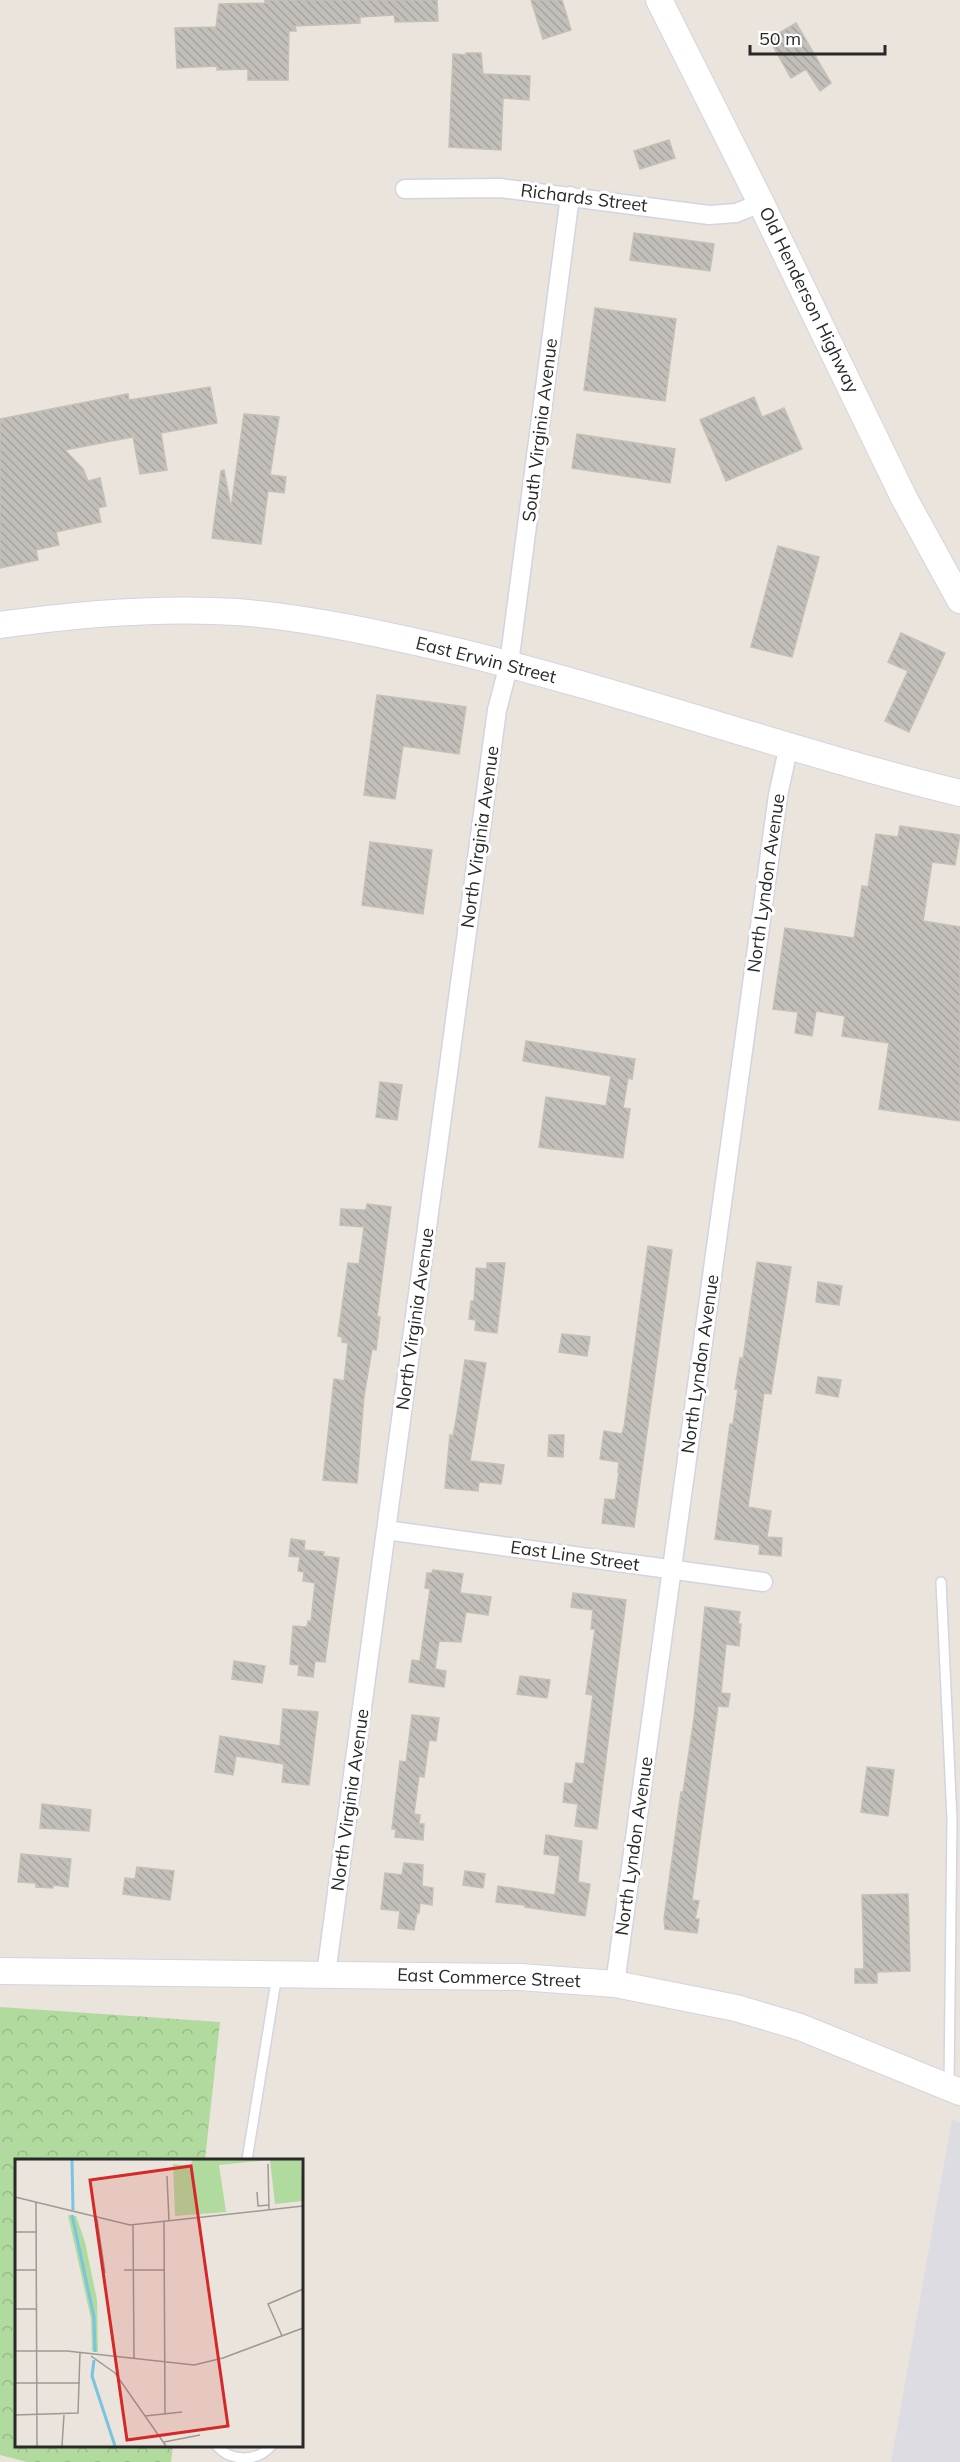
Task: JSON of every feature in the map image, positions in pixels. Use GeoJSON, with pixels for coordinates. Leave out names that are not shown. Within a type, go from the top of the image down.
{"type":"FeatureCollection","features":[{"type":"Feature","properties":{"kind":"main road","name":"Old Henderson Highway"},"geometry":{"type":"LineString","coordinates":[[659,0],[761,203],[904,498],[960,600]]}},
{"type":"Feature","properties":{"kind":"main road","name":"East Erwin Street"},"geometry":{"type":"LineString","coordinates":[[0,625],[125,612],[235,612],[333,625],[509,664],[960,793]]}},
{"type":"Feature","properties":{"kind":"main road","name":"East Commerce Street"},"geometry":{"type":"LineString","coordinates":[[0,1971],[520,1977],[615,1984],[736,2008],[800,2027],[954,2090]]}},
{"type":"Feature","properties":{"kind":"street","name":"Richards Street"},"geometry":{"type":"LineString","coordinates":[[405,189],[500,188],[709,214],[736,213],[761,203]]}},
{"type":"Feature","properties":{"kind":"street","name":"South Virginia Avenue"},"geometry":{"type":"LineString","coordinates":[[509,664],[570,196]]}},
{"type":"Feature","properties":{"kind":"street","name":"North Virginia Avenue"},"geometry":{"type":"LineString","coordinates":[[326,1974],[497,710],[509,664]]}},
{"type":"Feature","properties":{"kind":"street","name":"North Lyndon Avenue"},"geometry":{"type":"LineString","coordinates":[[615,1984],[778,795],[789,745]]}},
{"type":"Feature","properties":{"kind":"street","name":"East Line Street"},"geometry":{"type":"LineString","coordinates":[[386,1530],[763,1582]]}},
{"type":"Feature","properties":{"kind":"lane"},"geometry":{"type":"LineString","coordinates":[[941,1582],[952,1819],[954,2090]]}},
{"type":"Feature","properties":{"kind":"lane"},"geometry":{"type":"LineString","coordinates":[[248,2159],[277,1973]]}},
{"type":"Feature","properties":{"kind":"lane"},"geometry":{"type":"LineString","coordinates":[[219,2447],[226,2456],[251,2461],[270,2447]]}},
{"type":"Feature","properties":{"kind":"shaded area"},"geometry":{"type":"Polygon","coordinates":[[[952,2119],[960,2123],[960,2462],[891,2462],[952,2119]]]}},
{"type":"Feature","properties":{"kind":"green space"},"geometry":{"type":"Polygon","coordinates":[[[0,2007],[220,2022],[205,2159],[15,2159],[15,2447],[173,2447],[171,2462],[27,2462],[0,2455],[0,2007]]]}},
{"type":"Feature","properties":{"kind":"building"},"geometry":{"type":"Polygon","coordinates":[[[265,0],[437,0],[438,21],[395,22],[394,15],[360,17],[360,23],[295,26],[296,31],[289,31],[288,80],[248,80],[248,69],[217,70],[217,66],[177,68],[175,28],[216,27],[219,4],[265,3],[265,0]]]}},
{"type":"Feature","properties":{"kind":"building"},"geometry":{"type":"Polygon","coordinates":[[[531,0],[562,0],[571,30],[543,39],[531,0]]]}},
{"type":"Feature","properties":{"kind":"building"},"geometry":{"type":"Polygon","coordinates":[[[796,23],[831,83],[820,91],[806,69],[791,78],[769,39],[796,23]]]}},
{"type":"Feature","properties":{"kind":"building"},"geometry":{"type":"Polygon","coordinates":[[[466,53],[481,53],[483,74],[530,76],[529,100],[503,98],[501,150],[449,147],[453,54],[466,55],[466,53]]]}},
{"type":"Feature","properties":{"kind":"building"},"geometry":{"type":"Polygon","coordinates":[[[669,140],[675,158],[640,169],[634,151],[669,140]]]}},
{"type":"Feature","properties":{"kind":"building"},"geometry":{"type":"Polygon","coordinates":[[[634,233],[714,244],[710,271],[630,260],[634,233]]]}},
{"type":"Feature","properties":{"kind":"building"},"geometry":{"type":"Polygon","coordinates":[[[595,308],[676,319],[665,401],[584,390],[595,308]]]}},
{"type":"Feature","properties":{"kind":"building"},"geometry":{"type":"Polygon","coordinates":[[[210,387],[217,423],[161,433],[167,470],[140,474],[133,437],[65,450],[83,469],[88,481],[100,478],[106,506],[98,508],[101,522],[56,532],[59,545],[36,550],[38,560],[0,568],[0,419],[128,394],[129,400],[210,387]]]}},
{"type":"Feature","properties":{"kind":"building"},"geometry":{"type":"Polygon","coordinates":[[[754,397],[762,417],[784,408],[802,449],[726,481],[700,420],[754,397]]]}},
{"type":"Feature","properties":{"kind":"building"},"geometry":{"type":"Polygon","coordinates":[[[244,414],[279,417],[270,475],[286,477],[284,493],[268,491],[261,544],[212,538],[221,471],[224,470],[231,508],[244,414]]]}},
{"type":"Feature","properties":{"kind":"building"},"geometry":{"type":"Polygon","coordinates":[[[577,434],[675,449],[670,483],[572,468],[577,434]]]}},
{"type":"Feature","properties":{"kind":"building"},"geometry":{"type":"Polygon","coordinates":[[[778,546],[819,557],[792,657],[751,647],[778,546]]]}},
{"type":"Feature","properties":{"kind":"building"},"geometry":{"type":"Polygon","coordinates":[[[901,633],[945,653],[909,732],[885,721],[908,671],[888,662],[901,633]]]}},
{"type":"Feature","properties":{"kind":"building"},"geometry":{"type":"Polygon","coordinates":[[[377,695],[466,707],[459,754],[403,746],[395,799],[364,795],[377,695]]]}},
{"type":"Feature","properties":{"kind":"building"},"geometry":{"type":"Polygon","coordinates":[[[900,826],[960,835],[955,865],[932,862],[923,921],[960,927],[960,1121],[879,1109],[889,1043],[842,1036],[845,1016],[816,1011],[812,1036],[795,1033],[798,1012],[773,1009],[785,928],[854,938],[862,886],[868,887],[876,834],[898,837],[900,826]]]}},
{"type":"Feature","properties":{"kind":"building"},"geometry":{"type":"Polygon","coordinates":[[[370,842],[432,850],[423,914],[362,905],[370,842]]]}},
{"type":"Feature","properties":{"kind":"building"},"geometry":{"type":"Polygon","coordinates":[[[526,1041],[635,1059],[632,1079],[628,1078],[623,1108],[630,1109],[623,1158],[539,1147],[546,1097],[606,1106],[611,1076],[523,1061],[526,1041]]]}},
{"type":"Feature","properties":{"kind":"building"},"geometry":{"type":"Polygon","coordinates":[[[380,1082],[402,1085],[397,1120],[376,1117],[380,1082]]]}},
{"type":"Feature","properties":{"kind":"building"},"geometry":{"type":"Polygon","coordinates":[[[367,1204],[391,1207],[377,1317],[380,1317],[376,1350],[372,1349],[364,1396],[357,1483],[323,1480],[334,1379],[344,1381],[348,1343],[342,1342],[342,1337],[338,1336],[348,1263],[359,1264],[364,1227],[340,1225],[341,1209],[366,1210],[367,1204]]]}},
{"type":"Feature","properties":{"kind":"building"},"geometry":{"type":"Polygon","coordinates":[[[648,1246],[672,1250],[634,1527],[602,1523],[605,1499],[615,1500],[619,1462],[600,1459],[604,1431],[622,1434],[624,1427],[648,1246]]]}},
{"type":"Feature","properties":{"kind":"building"},"geometry":{"type":"Polygon","coordinates":[[[757,1262],[791,1267],[771,1394],[764,1393],[748,1507],[771,1511],[767,1537],[782,1538],[781,1556],[759,1554],[760,1545],[715,1539],[730,1424],[733,1424],[738,1389],[735,1389],[740,1358],[743,1359],[757,1262]]]}},
{"type":"Feature","properties":{"kind":"building"},"geometry":{"type":"Polygon","coordinates":[[[487,1263],[505,1263],[497,1333],[475,1330],[476,1320],[469,1319],[471,1301],[474,1301],[476,1268],[487,1269],[487,1263]]]}},
{"type":"Feature","properties":{"kind":"building"},"geometry":{"type":"Polygon","coordinates":[[[818,1282],[842,1286],[839,1305],[816,1302],[818,1282]]]}},
{"type":"Feature","properties":{"kind":"building"},"geometry":{"type":"Polygon","coordinates":[[[562,1334],[590,1337],[587,1356],[559,1352],[562,1334]]]}},
{"type":"Feature","properties":{"kind":"building"},"geometry":{"type":"Polygon","coordinates":[[[465,1360],[486,1363],[470,1461],[504,1465],[501,1484],[479,1482],[478,1491],[445,1488],[450,1435],[453,1436],[465,1360]]]}},
{"type":"Feature","properties":{"kind":"building"},"geometry":{"type":"Polygon","coordinates":[[[818,1377],[841,1380],[838,1397],[816,1393],[818,1377]]]}},
{"type":"Feature","properties":{"kind":"building"},"geometry":{"type":"Polygon","coordinates":[[[549,1435],[564,1435],[563,1457],[548,1456],[549,1435]]]}},
{"type":"Feature","properties":{"kind":"building"},"geometry":{"type":"Polygon","coordinates":[[[291,1539],[305,1541],[304,1550],[324,1552],[323,1556],[339,1558],[325,1662],[315,1661],[313,1677],[298,1675],[299,1665],[290,1664],[293,1626],[307,1627],[308,1621],[311,1622],[315,1583],[303,1581],[304,1572],[298,1571],[300,1557],[289,1556],[291,1539]]]}},
{"type":"Feature","properties":{"kind":"building"},"geometry":{"type":"Polygon","coordinates":[[[433,1570],[463,1574],[460,1593],[491,1597],[488,1615],[466,1612],[461,1642],[439,1641],[435,1669],[446,1671],[444,1687],[409,1682],[412,1660],[420,1661],[430,1589],[425,1588],[427,1573],[432,1573],[433,1570]]]}},
{"type":"Feature","properties":{"kind":"building"},"geometry":{"type":"Polygon","coordinates":[[[573,1593],[626,1600],[597,1829],[575,1826],[578,1804],[563,1802],[565,1783],[573,1784],[576,1763],[584,1764],[593,1695],[586,1694],[595,1629],[591,1629],[593,1610],[571,1607],[573,1593]]]}},
{"type":"Feature","properties":{"kind":"building"},"geometry":{"type":"Polygon","coordinates":[[[705,1607],[740,1612],[738,1624],[741,1624],[739,1646],[726,1644],[721,1693],[730,1694],[728,1707],[718,1706],[692,1900],[699,1901],[695,1919],[699,1919],[697,1933],[665,1929],[664,1919],[681,1792],[683,1792],[694,1718],[705,1607]]]}},
{"type":"Feature","properties":{"kind":"building"},"geometry":{"type":"Polygon","coordinates":[[[234,1661],[265,1666],[262,1683],[232,1679],[234,1661]]]}},
{"type":"Feature","properties":{"kind":"building"},"geometry":{"type":"Polygon","coordinates":[[[520,1676],[550,1680],[547,1698],[517,1694],[520,1676]]]}},
{"type":"Feature","properties":{"kind":"building"},"geometry":{"type":"Polygon","coordinates":[[[283,1709],[318,1712],[309,1785],[282,1782],[284,1764],[236,1756],[233,1775],[215,1772],[220,1736],[280,1746],[283,1709]]]}},
{"type":"Feature","properties":{"kind":"building"},"geometry":{"type":"Polygon","coordinates":[[[412,1715],[439,1718],[436,1741],[429,1740],[424,1777],[419,1776],[414,1814],[420,1815],[419,1824],[424,1824],[423,1840],[395,1837],[396,1829],[392,1829],[400,1761],[406,1762],[412,1715]]]}},
{"type":"Feature","properties":{"kind":"building"},"geometry":{"type":"Polygon","coordinates":[[[867,1767],[894,1770],[888,1816],[861,1812],[867,1767]]]}},
{"type":"Feature","properties":{"kind":"building"},"geometry":{"type":"Polygon","coordinates":[[[42,1804],[91,1810],[89,1831],[40,1828],[42,1804]]]}},
{"type":"Feature","properties":{"kind":"building"},"geometry":{"type":"Polygon","coordinates":[[[546,1835],[582,1841],[578,1882],[590,1884],[585,1916],[496,1902],[498,1886],[555,1895],[560,1856],[544,1854],[546,1835]]]}},
{"type":"Feature","properties":{"kind":"building"},"geometry":{"type":"Polygon","coordinates":[[[21,1854],[71,1859],[68,1887],[53,1885],[53,1888],[36,1887],[36,1883],[18,1882],[21,1854]]]}},
{"type":"Feature","properties":{"kind":"building"},"geometry":{"type":"Polygon","coordinates":[[[404,1863],[423,1865],[422,1886],[433,1888],[432,1905],[420,1903],[414,1930],[398,1928],[400,1911],[381,1909],[385,1873],[402,1875],[404,1863]]]}},
{"type":"Feature","properties":{"kind":"building"},"geometry":{"type":"Polygon","coordinates":[[[137,1867],[174,1871],[170,1900],[123,1894],[125,1878],[135,1879],[137,1867]]]}},
{"type":"Feature","properties":{"kind":"building"},"geometry":{"type":"Polygon","coordinates":[[[465,1871],[485,1874],[483,1888],[463,1885],[465,1871]]]}},
{"type":"Feature","properties":{"kind":"building"},"geometry":{"type":"Polygon","coordinates":[[[908,1894],[910,1971],[877,1972],[877,1983],[855,1983],[855,1969],[864,1969],[862,1895],[908,1894]]]}}]}
